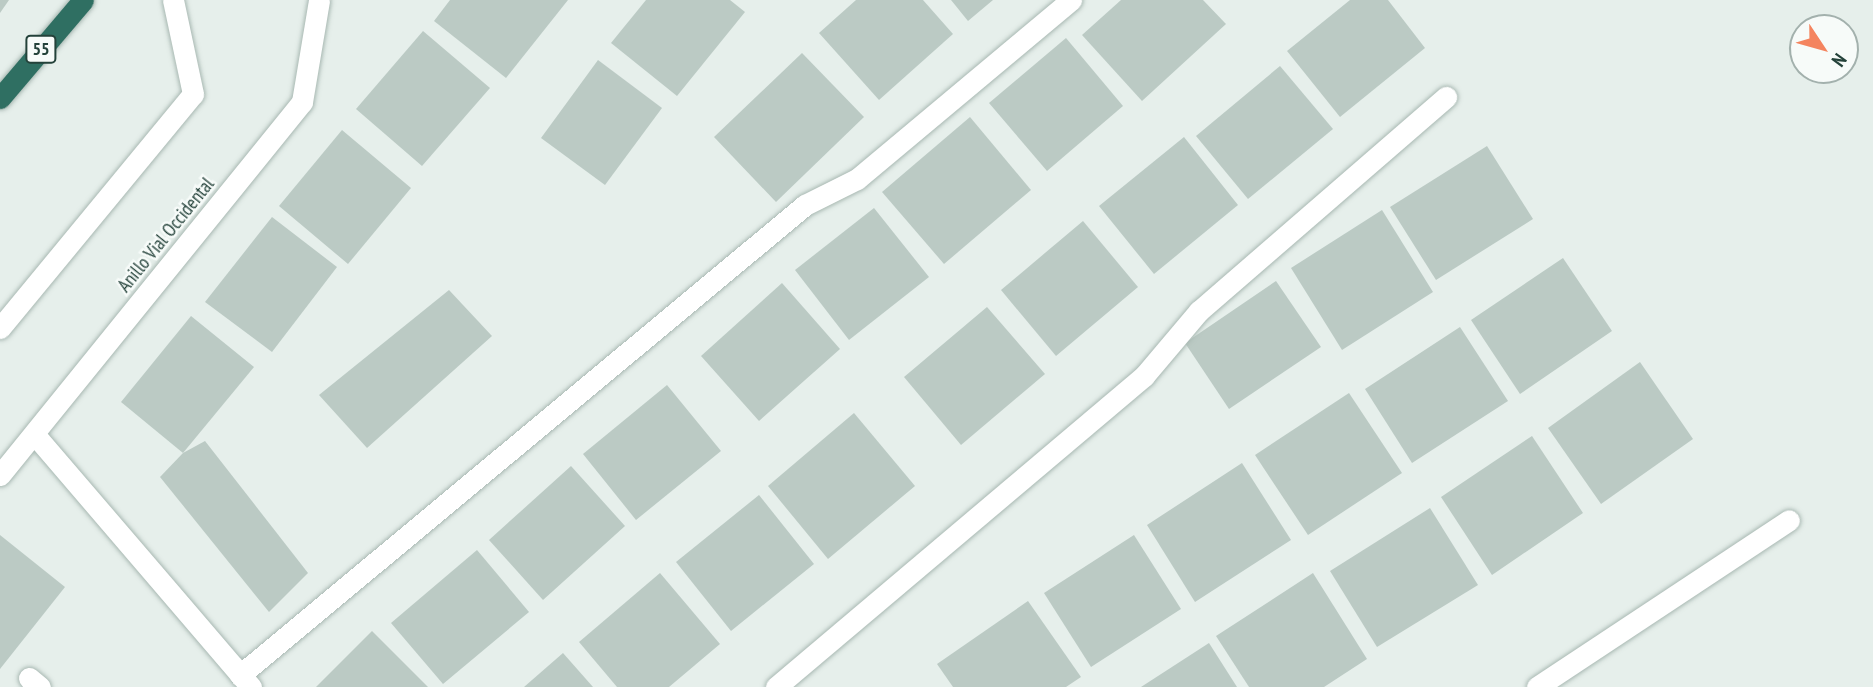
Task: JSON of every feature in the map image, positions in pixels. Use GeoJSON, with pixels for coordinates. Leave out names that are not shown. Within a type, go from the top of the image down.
{"type":"FeatureCollection","features":[{"type":"Feature","properties":{"kind":"highway","name":"55"},"geometry":{"type":"LineString","coordinates":[[0,98],[83,0]]}},
{"type":"Feature","properties":{"kind":"street"},"geometry":{"type":"LineString","coordinates":[[0,328],[193,94],[173,0]]}},
{"type":"Feature","properties":{"kind":"street","name":"Anillo Vial Occidental"},"geometry":{"type":"LineString","coordinates":[[0,475],[302,102],[319,0]]}},
{"type":"Feature","properties":{"kind":"street"},"geometry":{"type":"LineString","coordinates":[[35,435],[245,681],[805,205],[856,179],[1072,0]]}},
{"type":"Feature","properties":{"kind":"street"},"geometry":{"type":"LineString","coordinates":[[776,687],[1144,376],[1199,311],[1446,97]]}},
{"type":"Feature","properties":{"kind":"street"},"geometry":{"type":"LineString","coordinates":[[1538,687],[1789,520]]}},
{"type":"Feature","properties":{"kind":"building"},"geometry":{"type":"Polygon","coordinates":[[[0,0],[9,0],[0,13],[0,0]]]}},
{"type":"Feature","properties":{"kind":"building"},"geometry":{"type":"Polygon","coordinates":[[[450,0],[568,0],[506,78],[434,21],[450,0]]]}},
{"type":"Feature","properties":{"kind":"building"},"geometry":{"type":"Polygon","coordinates":[[[646,0],[730,0],[745,12],[677,96],[611,43],[646,0]]]}},
{"type":"Feature","properties":{"kind":"building"},"geometry":{"type":"Polygon","coordinates":[[[856,0],[923,0],[953,34],[879,100],[819,33],[856,0]]]}},
{"type":"Feature","properties":{"kind":"building"},"geometry":{"type":"Polygon","coordinates":[[[951,0],[993,0],[968,21],[951,0]]]}},
{"type":"Feature","properties":{"kind":"building"},"geometry":{"type":"Polygon","coordinates":[[[1121,0],[1203,0],[1226,24],[1142,101],[1082,35],[1121,0]]]}},
{"type":"Feature","properties":{"kind":"building"},"geometry":{"type":"Polygon","coordinates":[[[1350,0],[1388,0],[1425,48],[1340,117],[1287,51],[1350,0]]]}},
{"type":"Feature","properties":{"kind":"building"},"geometry":{"type":"Polygon","coordinates":[[[423,31],[490,88],[422,166],[356,109],[423,31]]]}},
{"type":"Feature","properties":{"kind":"building"},"geometry":{"type":"Polygon","coordinates":[[[1066,38],[1123,106],[1047,171],[989,103],[1066,38]]]}},
{"type":"Feature","properties":{"kind":"building"},"geometry":{"type":"Polygon","coordinates":[[[802,53],[864,117],[776,202],[714,137],[802,53]]]}},
{"type":"Feature","properties":{"kind":"building"},"geometry":{"type":"Polygon","coordinates":[[[598,60],[662,108],[605,185],[541,138],[598,60]]]}},
{"type":"Feature","properties":{"kind":"building"},"geometry":{"type":"Polygon","coordinates":[[[1280,66],[1333,129],[1248,199],[1196,136],[1280,66]]]}},
{"type":"Feature","properties":{"kind":"building"},"geometry":{"type":"Polygon","coordinates":[[[970,117],[1031,190],[944,264],[882,192],[970,117]]]}},
{"type":"Feature","properties":{"kind":"building"},"geometry":{"type":"Polygon","coordinates":[[[342,130],[411,188],[348,264],[279,206],[342,130]]]}},
{"type":"Feature","properties":{"kind":"building"},"geometry":{"type":"Polygon","coordinates":[[[1184,137],[1238,205],[1154,274],[1099,206],[1184,137]]]}},
{"type":"Feature","properties":{"kind":"building"},"geometry":{"type":"Polygon","coordinates":[[[1487,146],[1533,219],[1436,280],[1390,207],[1487,146]]]}},
{"type":"Feature","properties":{"kind":"building"},"geometry":{"type":"Polygon","coordinates":[[[874,208],[929,277],[849,340],[795,270],[874,208]]]}},
{"type":"Feature","properties":{"kind":"building"},"geometry":{"type":"Polygon","coordinates":[[[1382,210],[1433,292],[1342,350],[1291,268],[1382,210]]]}},
{"type":"Feature","properties":{"kind":"building"},"geometry":{"type":"Polygon","coordinates":[[[272,217],[337,267],[272,352],[205,302],[272,217]]]}},
{"type":"Feature","properties":{"kind":"building"},"geometry":{"type":"Polygon","coordinates":[[[1083,221],[1138,287],[1056,356],[1001,290],[1083,221]]]}},
{"type":"Feature","properties":{"kind":"building"},"geometry":{"type":"Polygon","coordinates":[[[1563,258],[1612,331],[1520,394],[1471,320],[1563,258]]]}},
{"type":"Feature","properties":{"kind":"building"},"geometry":{"type":"Polygon","coordinates":[[[1276,281],[1321,347],[1229,409],[1185,343],[1276,281]]]}},
{"type":"Feature","properties":{"kind":"building"},"geometry":{"type":"Polygon","coordinates":[[[782,283],[840,349],[759,421],[701,356],[782,283]]]}},
{"type":"Feature","properties":{"kind":"building"},"geometry":{"type":"Polygon","coordinates":[[[449,290],[492,336],[367,448],[319,395],[449,290]]]}},
{"type":"Feature","properties":{"kind":"building"},"geometry":{"type":"Polygon","coordinates":[[[987,307],[1045,374],[961,445],[904,377],[987,307]]]}},
{"type":"Feature","properties":{"kind":"building"},"geometry":{"type":"Polygon","coordinates":[[[191,316],[254,367],[183,453],[121,402],[191,316]]]}},
{"type":"Feature","properties":{"kind":"building"},"geometry":{"type":"Polygon","coordinates":[[[1460,327],[1508,401],[1412,463],[1365,389],[1460,327]]]}},
{"type":"Feature","properties":{"kind":"building"},"geometry":{"type":"Polygon","coordinates":[[[1640,362],[1693,439],[1601,504],[1548,428],[1640,362]]]}},
{"type":"Feature","properties":{"kind":"building"},"geometry":{"type":"Polygon","coordinates":[[[667,385],[721,451],[636,520],[583,454],[667,385]]]}},
{"type":"Feature","properties":{"kind":"building"},"geometry":{"type":"Polygon","coordinates":[[[1349,393],[1402,473],[1308,535],[1255,455],[1349,393]]]}},
{"type":"Feature","properties":{"kind":"building"},"geometry":{"type":"Polygon","coordinates":[[[854,413],[915,486],[828,559],[768,486],[854,413]]]}},
{"type":"Feature","properties":{"kind":"building"},"geometry":{"type":"Polygon","coordinates":[[[1532,436],[1583,513],[1492,575],[1441,497],[1532,436]]]}},
{"type":"Feature","properties":{"kind":"building"},"geometry":{"type":"Polygon","coordinates":[[[205,441],[308,573],[269,612],[160,477],[183,453],[205,441]]]}},
{"type":"Feature","properties":{"kind":"building"},"geometry":{"type":"Polygon","coordinates":[[[1242,463],[1291,540],[1195,602],[1147,525],[1242,463]]]}},
{"type":"Feature","properties":{"kind":"building"},"geometry":{"type":"Polygon","coordinates":[[[571,466],[625,526],[543,600],[489,540],[571,466]]]}},
{"type":"Feature","properties":{"kind":"building"},"geometry":{"type":"Polygon","coordinates":[[[759,495],[814,564],[731,631],[676,562],[759,495]]]}},
{"type":"Feature","properties":{"kind":"building"},"geometry":{"type":"Polygon","coordinates":[[[1430,508],[1478,585],[1377,647],[1330,571],[1430,508]]]}},
{"type":"Feature","properties":{"kind":"building"},"geometry":{"type":"Polygon","coordinates":[[[0,535],[65,587],[0,669],[0,535]]]}},
{"type":"Feature","properties":{"kind":"building"},"geometry":{"type":"Polygon","coordinates":[[[1134,535],[1181,609],[1091,667],[1044,593],[1134,535]]]}},
{"type":"Feature","properties":{"kind":"building"},"geometry":{"type":"Polygon","coordinates":[[[477,550],[529,612],[443,684],[391,623],[477,550]]]}},
{"type":"Feature","properties":{"kind":"building"},"geometry":{"type":"Polygon","coordinates":[[[660,573],[720,644],[669,687],[617,687],[579,642],[660,573]]]}},
{"type":"Feature","properties":{"kind":"building"},"geometry":{"type":"Polygon","coordinates":[[[1313,573],[1367,659],[1324,687],[1249,687],[1216,636],[1313,573]]]}},
{"type":"Feature","properties":{"kind":"building"},"geometry":{"type":"Polygon","coordinates":[[[1028,601],[1081,677],[1066,687],[953,687],[937,664],[1028,601]]]}},
{"type":"Feature","properties":{"kind":"building"},"geometry":{"type":"Polygon","coordinates":[[[372,631],[428,687],[316,687],[372,631]]]}},
{"type":"Feature","properties":{"kind":"building"},"geometry":{"type":"Polygon","coordinates":[[[1209,643],[1237,687],[1141,687],[1209,643]]]}},
{"type":"Feature","properties":{"kind":"building"},"geometry":{"type":"Polygon","coordinates":[[[563,653],[593,687],[524,687],[563,653]]]}}]}
